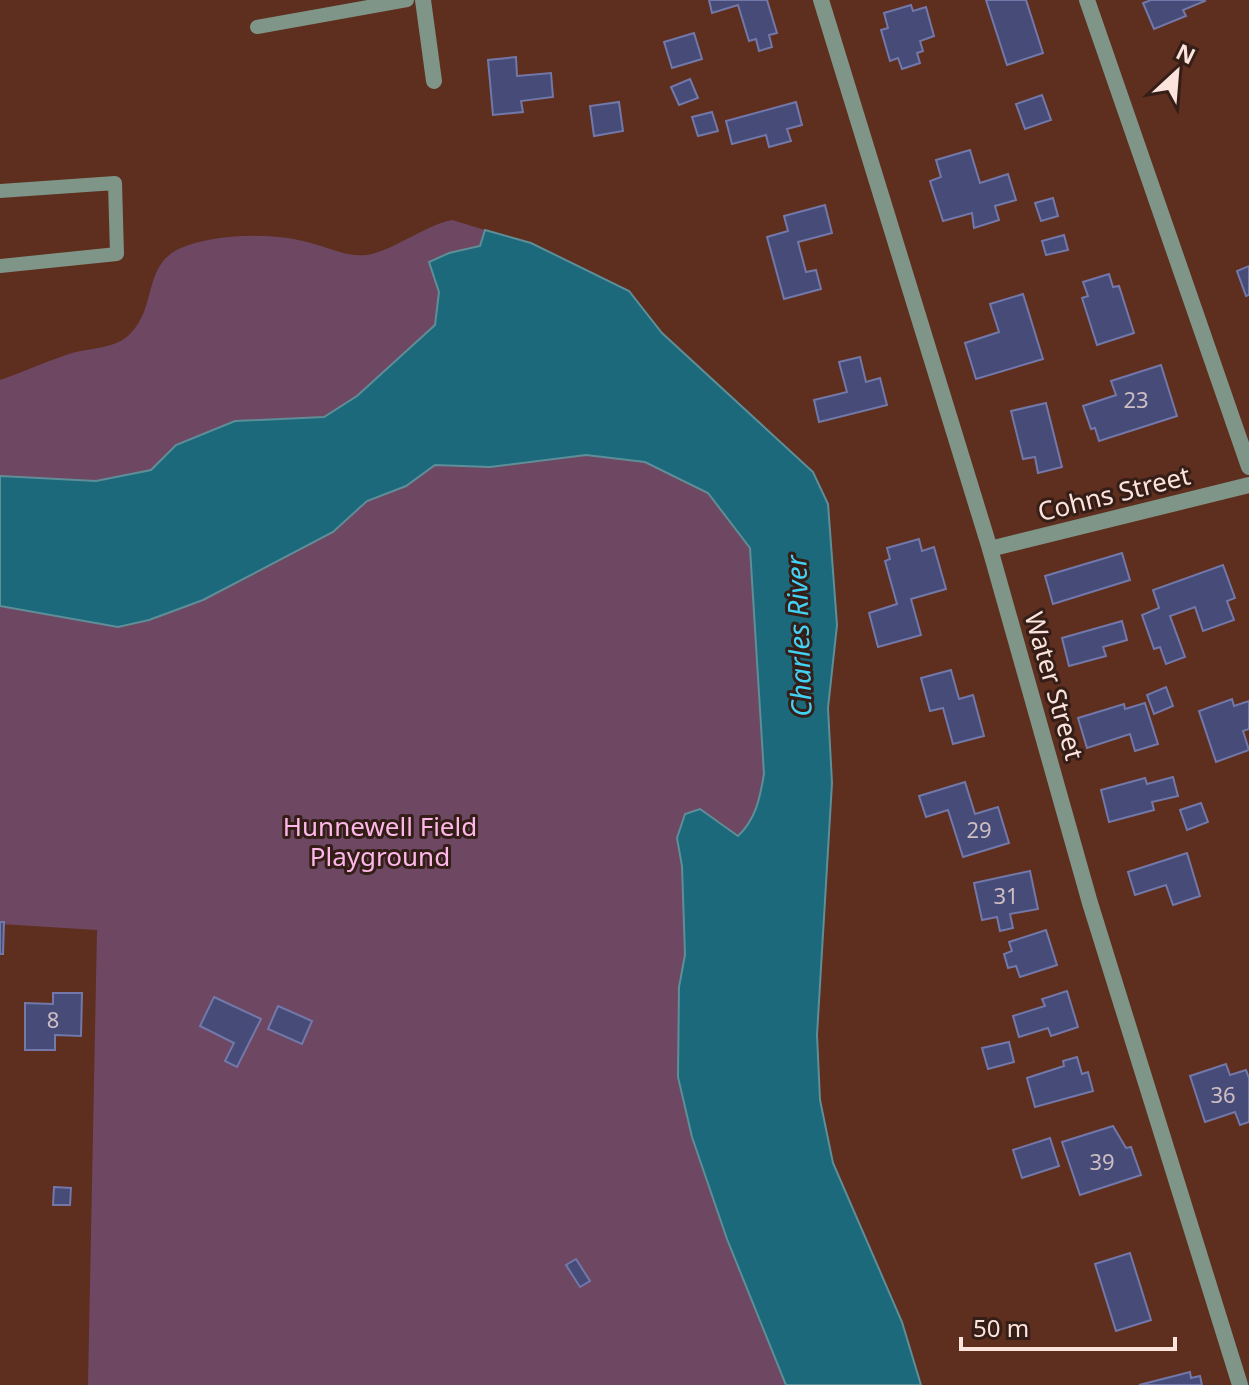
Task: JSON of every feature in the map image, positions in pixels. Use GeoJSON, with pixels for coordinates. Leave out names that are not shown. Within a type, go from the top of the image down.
{"type":"FeatureCollection","features":[{"type":"Feature","properties":{"kind":"street"},"geometry":{"type":"LineString","coordinates":[[423,0],[434,81]]}},
{"type":"Feature","properties":{"kind":"street","name":"Water Street"},"geometry":{"type":"LineString","coordinates":[[821,0],[990,549],[1090,903],[1240,1385]]}},
{"type":"Feature","properties":{"kind":"street"},"geometry":{"type":"LineString","coordinates":[[1087,0],[1249,467]]}},
{"type":"Feature","properties":{"kind":"street","name":"Cohns Street"},"geometry":{"type":"LineString","coordinates":[[990,549],[1249,485]]}},
{"type":"Feature","properties":{"kind":"lane"},"geometry":{"type":"LineString","coordinates":[[257,27],[407,0]]}},
{"type":"Feature","properties":{"kind":"lane"},"geometry":{"type":"LineString","coordinates":[[0,191],[115,183],[117,254],[0,266]]}},
{"type":"Feature","properties":{"kind":"green space"},"geometry":{"type":"Polygon","coordinates":[[[452,220],[485,230],[480,246],[449,253],[429,262],[439,292],[435,325],[357,396],[324,417],[235,421],[176,445],[151,470],[96,481],[0,476],[0,380],[69,354],[110,345],[125,338],[139,322],[161,264],[181,248],[212,239],[265,236],[299,240],[346,254],[367,255],[452,220]]]}},
{"type":"Feature","properties":{"kind":"green space","name":"Hunnewell Field Playground"},"geometry":{"type":"Polygon","coordinates":[[[586,455],[646,462],[708,493],[750,548],[764,774],[756,808],[749,823],[737,836],[719,821],[677,838],[682,866],[685,955],[679,987],[678,1077],[692,1137],[727,1239],[786,1385],[88,1385],[97,930],[0,924],[0,606],[118,627],[149,620],[203,600],[333,532],[367,501],[406,486],[435,465],[490,467],[586,455]]]}},
{"type":"Feature","properties":{"kind":"water","name":"Charles River"},"geometry":{"type":"Polygon","coordinates":[[[485,230],[531,243],[629,291],[662,333],[813,472],[828,504],[837,625],[828,708],[832,783],[817,1035],[820,1100],[833,1163],[902,1322],[921,1385],[786,1385],[727,1239],[692,1137],[678,1077],[679,987],[685,955],[682,866],[677,838],[685,814],[700,809],[738,836],[753,815],[764,774],[750,548],[708,493],[645,462],[586,455],[490,467],[435,465],[406,486],[367,501],[333,532],[203,600],[149,620],[118,627],[0,606],[0,476],[96,481],[151,470],[176,445],[235,421],[324,417],[357,396],[435,325],[439,292],[429,262],[449,253],[480,246],[485,230]]]}},
{"type":"Feature","properties":{"kind":"building"},"geometry":{"type":"Polygon","coordinates":[[[709,0],[767,0],[777,33],[769,35],[772,47],[759,51],[756,39],[749,41],[738,5],[712,13],[709,0]]]}},
{"type":"Feature","properties":{"kind":"building"},"geometry":{"type":"Polygon","coordinates":[[[986,0],[1026,0],[1043,53],[1007,65],[986,0]]]}},
{"type":"Feature","properties":{"kind":"building"},"geometry":{"type":"Polygon","coordinates":[[[1151,0],[1205,1],[1183,10],[1186,16],[1154,29],[1143,3],[1151,0]]]}},
{"type":"Feature","properties":{"kind":"building"},"geometry":{"type":"Polygon","coordinates":[[[911,5],[913,11],[926,7],[934,36],[920,41],[923,51],[917,53],[920,63],[902,69],[898,58],[890,61],[881,30],[888,28],[884,13],[911,5]]]}},
{"type":"Feature","properties":{"kind":"building"},"geometry":{"type":"Polygon","coordinates":[[[694,33],[702,59],[672,68],[664,42],[694,33]]]}},
{"type":"Feature","properties":{"kind":"building"},"geometry":{"type":"Polygon","coordinates":[[[516,57],[517,76],[551,73],[553,97],[521,101],[523,112],[493,115],[488,60],[516,57]]]}},
{"type":"Feature","properties":{"kind":"building"},"geometry":{"type":"Polygon","coordinates":[[[690,79],[698,98],[679,105],[671,87],[690,79]]]}},
{"type":"Feature","properties":{"kind":"building"},"geometry":{"type":"Polygon","coordinates":[[[1042,95],[1051,120],[1025,129],[1016,104],[1042,95]]]}},
{"type":"Feature","properties":{"kind":"building"},"geometry":{"type":"Polygon","coordinates":[[[619,102],[623,131],[594,136],[590,106],[619,102]]]}},
{"type":"Feature","properties":{"kind":"building"},"geometry":{"type":"Polygon","coordinates":[[[796,102],[802,125],[787,129],[791,141],[769,147],[766,135],[732,144],[726,121],[796,102]]]}},
{"type":"Feature","properties":{"kind":"building"},"geometry":{"type":"Polygon","coordinates":[[[712,112],[718,131],[698,136],[692,117],[712,112]]]}},
{"type":"Feature","properties":{"kind":"building"},"geometry":{"type":"Polygon","coordinates":[[[970,150],[980,183],[1008,174],[1016,200],[995,206],[999,220],[974,228],[972,213],[943,221],[930,181],[941,177],[936,160],[970,150]]]}},
{"type":"Feature","properties":{"kind":"building"},"geometry":{"type":"Polygon","coordinates":[[[1053,198],[1058,216],[1041,221],[1035,203],[1053,198]]]}},
{"type":"Feature","properties":{"kind":"building"},"geometry":{"type":"Polygon","coordinates":[[[825,205],[832,233],[798,242],[806,272],[816,270],[821,289],[784,299],[767,237],[788,231],[784,216],[825,205]]]}},
{"type":"Feature","properties":{"kind":"building"},"geometry":{"type":"Polygon","coordinates":[[[1064,235],[1068,250],[1046,255],[1042,241],[1064,235]]]}},
{"type":"Feature","properties":{"kind":"building"},"geometry":{"type":"Polygon","coordinates":[[[1249,266],[1249,295],[1246,296],[1237,271],[1249,266]]]}},
{"type":"Feature","properties":{"kind":"building"},"geometry":{"type":"Polygon","coordinates":[[[1109,274],[1113,287],[1119,286],[1134,333],[1097,345],[1082,298],[1088,296],[1083,282],[1109,274]]]}},
{"type":"Feature","properties":{"kind":"building"},"geometry":{"type":"Polygon","coordinates":[[[1023,294],[1043,359],[976,379],[965,343],[999,332],[990,304],[1023,294]]]}},
{"type":"Feature","properties":{"kind":"building"},"geometry":{"type":"Polygon","coordinates":[[[860,357],[866,382],[880,378],[887,405],[819,422],[814,400],[847,392],[839,362],[860,357]]]}},
{"type":"Feature","properties":{"kind":"building"},"geometry":{"type":"Polygon","coordinates":[[[1161,365],[1177,416],[1099,441],[1083,406],[1116,395],[1111,381],[1161,365]]]}},
{"type":"Feature","properties":{"kind":"building"},"geometry":{"type":"Polygon","coordinates":[[[1046,403],[1062,467],[1038,473],[1035,457],[1023,459],[1011,411],[1046,403]]]}},
{"type":"Feature","properties":{"kind":"building"},"geometry":{"type":"Polygon","coordinates":[[[919,539],[922,551],[934,547],[946,589],[911,599],[921,635],[878,647],[869,613],[897,604],[885,561],[890,559],[887,548],[919,539]]]}},
{"type":"Feature","properties":{"kind":"building"},"geometry":{"type":"Polygon","coordinates":[[[1122,553],[1130,580],[1053,604],[1045,576],[1122,553]]]}},
{"type":"Feature","properties":{"kind":"building"},"geometry":{"type":"Polygon","coordinates":[[[1223,565],[1235,598],[1227,601],[1234,620],[1203,631],[1195,607],[1170,616],[1185,657],[1166,664],[1160,647],[1154,649],[1142,615],[1159,608],[1153,590],[1223,565]]]}},
{"type":"Feature","properties":{"kind":"building"},"geometry":{"type":"Polygon","coordinates":[[[1122,621],[1127,640],[1103,647],[1106,656],[1069,666],[1062,638],[1122,621]]]}},
{"type":"Feature","properties":{"kind":"building"},"geometry":{"type":"Polygon","coordinates":[[[951,670],[959,699],[973,695],[984,736],[953,744],[943,708],[930,711],[921,678],[951,670]]]}},
{"type":"Feature","properties":{"kind":"building"},"geometry":{"type":"Polygon","coordinates":[[[1166,687],[1173,706],[1154,714],[1147,695],[1166,687]]]}},
{"type":"Feature","properties":{"kind":"building"},"geometry":{"type":"Polygon","coordinates":[[[1232,699],[1234,706],[1249,701],[1249,729],[1243,731],[1249,750],[1216,762],[1199,711],[1232,699]]]}},
{"type":"Feature","properties":{"kind":"building"},"geometry":{"type":"Polygon","coordinates":[[[1145,703],[1158,744],[1135,751],[1130,734],[1087,748],[1078,718],[1124,704],[1125,709],[1145,703]]]}},
{"type":"Feature","properties":{"kind":"building"},"geometry":{"type":"Polygon","coordinates":[[[1173,777],[1178,796],[1152,802],[1154,810],[1109,822],[1101,790],[1145,778],[1147,784],[1173,777]]]}},
{"type":"Feature","properties":{"kind":"building"},"geometry":{"type":"Polygon","coordinates":[[[965,782],[975,814],[998,807],[1009,843],[963,857],[948,810],[926,817],[919,796],[965,782]]]}},
{"type":"Feature","properties":{"kind":"building"},"geometry":{"type":"Polygon","coordinates":[[[1201,803],[1208,822],[1187,830],[1180,810],[1201,803]]]}},
{"type":"Feature","properties":{"kind":"building"},"geometry":{"type":"Polygon","coordinates":[[[1187,853],[1200,896],[1173,905],[1166,885],[1135,895],[1128,872],[1187,853]]]}},
{"type":"Feature","properties":{"kind":"building"},"geometry":{"type":"Polygon","coordinates":[[[1030,871],[1038,909],[1010,914],[1013,928],[1000,931],[997,917],[982,920],[974,883],[1030,871]]]}},
{"type":"Feature","properties":{"kind":"building"},"geometry":{"type":"Polygon","coordinates":[[[0,922],[4,922],[3,954],[0,954],[0,922]]]}},
{"type":"Feature","properties":{"kind":"building"},"geometry":{"type":"Polygon","coordinates":[[[1046,930],[1057,965],[1020,977],[1016,966],[1008,968],[1004,954],[1012,951],[1009,942],[1046,930]]]}},
{"type":"Feature","properties":{"kind":"building"},"geometry":{"type":"Polygon","coordinates":[[[1067,991],[1078,1027],[1051,1036],[1048,1028],[1019,1037],[1013,1016],[1045,1006],[1042,999],[1067,991]]]}},
{"type":"Feature","properties":{"kind":"building"},"geometry":{"type":"Polygon","coordinates":[[[53,993],[82,993],[81,1036],[55,1035],[55,1050],[25,1050],[25,1003],[53,1004],[53,993]]]}},
{"type":"Feature","properties":{"kind":"building"},"geometry":{"type":"Polygon","coordinates":[[[214,997],[261,1019],[237,1067],[225,1061],[234,1043],[200,1026],[214,997]]]}},
{"type":"Feature","properties":{"kind":"building"},"geometry":{"type":"Polygon","coordinates":[[[278,1006],[312,1021],[302,1044],[268,1029],[278,1006]]]}},
{"type":"Feature","properties":{"kind":"building"},"geometry":{"type":"Polygon","coordinates":[[[1009,1042],[1014,1062],[988,1069],[982,1048],[1009,1042]]]}},
{"type":"Feature","properties":{"kind":"building"},"geometry":{"type":"Polygon","coordinates":[[[1077,1057],[1082,1074],[1088,1072],[1093,1091],[1035,1107],[1027,1078],[1064,1066],[1063,1061],[1077,1057]]]}},
{"type":"Feature","properties":{"kind":"building"},"geometry":{"type":"Polygon","coordinates":[[[1226,1064],[1230,1075],[1246,1070],[1249,1078],[1249,1122],[1240,1125],[1235,1112],[1205,1122],[1190,1076],[1226,1064]]]}},
{"type":"Feature","properties":{"kind":"building"},"geometry":{"type":"Polygon","coordinates":[[[1113,1126],[1126,1148],[1131,1147],[1141,1175],[1080,1195],[1062,1142],[1113,1126]]]}},
{"type":"Feature","properties":{"kind":"building"},"geometry":{"type":"Polygon","coordinates":[[[1050,1138],[1059,1166],[1022,1178],[1013,1150],[1050,1138]]]}},
{"type":"Feature","properties":{"kind":"building"},"geometry":{"type":"Polygon","coordinates":[[[54,1187],[71,1188],[70,1205],[53,1205],[54,1187]]]}},
{"type":"Feature","properties":{"kind":"building"},"geometry":{"type":"Polygon","coordinates":[[[1130,1253],[1151,1320],[1116,1331],[1095,1264],[1130,1253]]]}},
{"type":"Feature","properties":{"kind":"building"},"geometry":{"type":"Polygon","coordinates":[[[576,1259],[590,1281],[580,1287],[566,1265],[576,1259]]]}},
{"type":"Feature","properties":{"kind":"building"},"geometry":{"type":"Polygon","coordinates":[[[1190,1372],[1191,1378],[1200,1376],[1202,1385],[1139,1385],[1190,1372]]]}}]}
